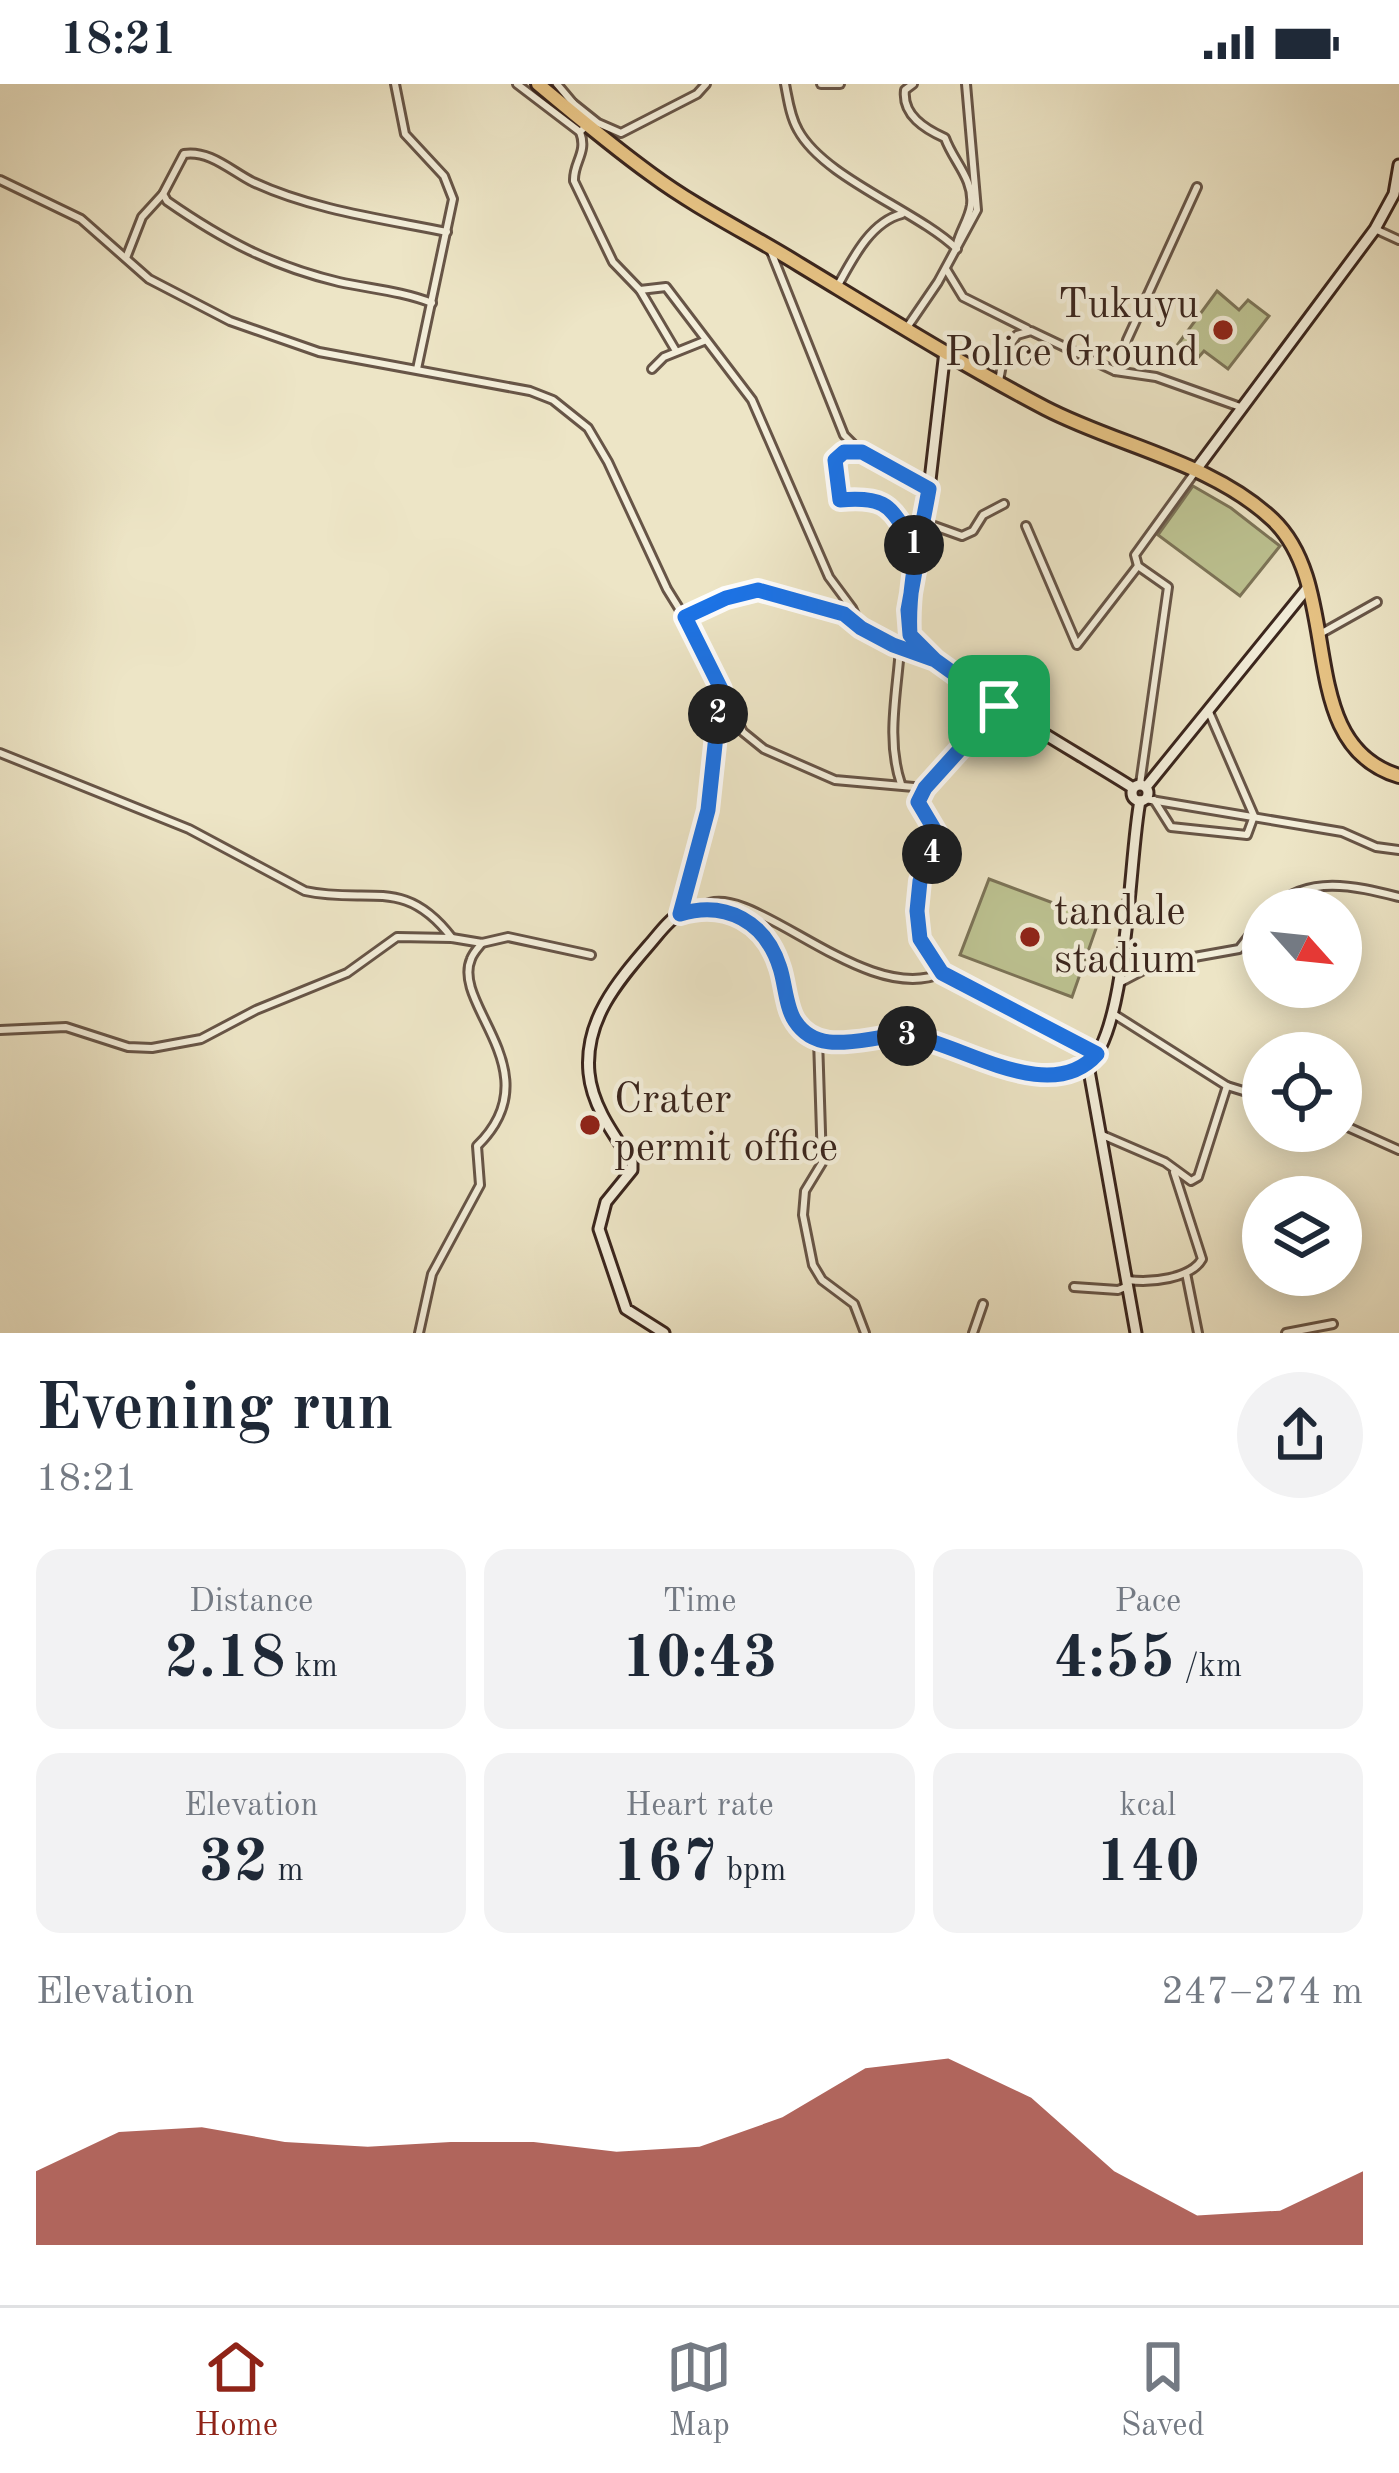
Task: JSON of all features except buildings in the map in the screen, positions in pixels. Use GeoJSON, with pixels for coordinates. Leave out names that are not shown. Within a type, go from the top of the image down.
{"type":"FeatureCollection","features":[{"type":"Feature","properties":{"kind":"highway"},"geometry":{"type":"LineString","coordinates":[[538,84],[570,106],[584,128],[655,178],[906,329],[1096,434],[1233,490],[1271,519],[1288,538],[1309,586],[1334,711],[1347,742],[1368,763],[1399,776]]}},
{"type":"Feature","properties":{"kind":"main road"},"geometry":{"type":"LineString","coordinates":[[1195,472],[1375,229],[1394,194],[1399,165]]}},
{"type":"Feature","properties":{"kind":"main road"},"geometry":{"type":"LineString","coordinates":[[945,351],[929,489],[908,610],[910,635],[935,660],[999,706],[1143,793]]}},
{"type":"Feature","properties":{"kind":"main road"},"geometry":{"type":"LineString","coordinates":[[664,1333],[626,1309],[599,1229],[606,1202],[632,1171],[632,1162],[604,1118],[589,1076],[589,1046],[616,982],[680,914],[700,908],[736,914],[754,924],[779,962],[795,1021],[818,1039],[833,1043],[913,1036],[1018,1071],[1049,1076],[1088,1065],[1097,1054],[1118,984],[1143,793],[1309,586]]}},
{"type":"Feature","properties":{"kind":"main road"},"geometry":{"type":"LineString","coordinates":[[1088,1065],[1136,1333]]}},
{"type":"Feature","properties":{"kind":"street"},"geometry":{"type":"LineString","coordinates":[[395,84],[405,134],[444,176],[453,199],[418,369]]}},
{"type":"Feature","properties":{"kind":"street"},"geometry":{"type":"LineString","coordinates":[[517,84],[584,128],[583,153],[574,181],[613,262],[640,290],[676,351]]}},
{"type":"Feature","properties":{"kind":"street"},"geometry":{"type":"LineString","coordinates":[[557,84],[570,106],[621,133],[697,94],[706,84]]}},
{"type":"Feature","properties":{"kind":"street"},"geometry":{"type":"LineString","coordinates":[[785,84],[799,134],[817,154],[939,232],[957,250]]}},
{"type":"Feature","properties":{"kind":"street"},"geometry":{"type":"LineString","coordinates":[[821,84],[840,84]]}},
{"type":"Feature","properties":{"kind":"street"},"geometry":{"type":"LineString","coordinates":[[913,84],[905,90],[904,100],[920,127],[945,138],[969,180],[972,201],[957,250]]}},
{"type":"Feature","properties":{"kind":"street"},"geometry":{"type":"LineString","coordinates":[[906,329],[946,269],[977,210],[966,84]]}},
{"type":"Feature","properties":{"kind":"street"},"geometry":{"type":"LineString","coordinates":[[126,259],[142,217],[163,194],[184,154],[196,152],[255,182],[296,196],[448,232]]}},
{"type":"Feature","properties":{"kind":"street"},"geometry":{"type":"LineString","coordinates":[[0,180],[81,219],[177,296],[230,321],[319,352],[530,391],[553,400],[588,428],[608,462],[667,589],[743,732],[764,749],[835,780],[925,788]]}},
{"type":"Feature","properties":{"kind":"street"},"geometry":{"type":"LineString","coordinates":[[1115,371],[1197,187]]}},
{"type":"Feature","properties":{"kind":"street"},"geometry":{"type":"LineString","coordinates":[[163,194],[252,255],[339,282],[405,293],[432,303]]}},
{"type":"Feature","properties":{"kind":"street"},"geometry":{"type":"LineString","coordinates":[[836,287],[873,234],[887,219],[905,213]]}},
{"type":"Feature","properties":{"kind":"street"},"geometry":{"type":"LineString","coordinates":[[1375,229],[1399,240]]}},
{"type":"Feature","properties":{"kind":"street"},"geometry":{"type":"LineString","coordinates":[[769,246],[770,259],[844,436],[862,452],[929,489]]}},
{"type":"Feature","properties":{"kind":"street"},"geometry":{"type":"LineString","coordinates":[[946,269],[964,297],[1106,370],[1156,377],[1243,408]]}},
{"type":"Feature","properties":{"kind":"street"},"geometry":{"type":"LineString","coordinates":[[640,290],[666,286],[752,400],[829,577],[861,628]]}},
{"type":"Feature","properties":{"kind":"street"},"geometry":{"type":"LineString","coordinates":[[999,381],[1004,354],[1017,334],[1030,331]]}},
{"type":"Feature","properties":{"kind":"street"},"geometry":{"type":"LineString","coordinates":[[652,369],[676,351],[704,341]]}},
{"type":"Feature","properties":{"kind":"street"},"geometry":{"type":"LineString","coordinates":[[862,452],[844,452],[835,460],[840,500],[869,497],[891,508],[919,549]]}},
{"type":"Feature","properties":{"kind":"street"},"geometry":{"type":"LineString","coordinates":[[1195,472],[1135,555],[1138,566],[1168,587],[1143,793],[1166,823],[1181,830],[1244,836],[1254,816]]}},
{"type":"Feature","properties":{"kind":"street"},"geometry":{"type":"LineString","coordinates":[[923,522],[962,536],[973,531],[983,515],[1004,504]]}},
{"type":"Feature","properties":{"kind":"street"},"geometry":{"type":"LineString","coordinates":[[1026,526],[1077,645],[1138,566]]}},
{"type":"Feature","properties":{"kind":"street"},"geometry":{"type":"LineString","coordinates":[[685,617],[758,590],[844,614],[900,648],[935,660]]}},
{"type":"Feature","properties":{"kind":"street"},"geometry":{"type":"LineString","coordinates":[[1320,634],[1377,602]]}},
{"type":"Feature","properties":{"kind":"street"},"geometry":{"type":"LineString","coordinates":[[900,648],[892,745],[901,784]]}},
{"type":"Feature","properties":{"kind":"street"},"geometry":{"type":"LineString","coordinates":[[680,914],[708,810],[721,689]]}},
{"type":"Feature","properties":{"kind":"street"},"geometry":{"type":"LineString","coordinates":[[999,706],[925,788],[918,802],[940,839],[920,881],[920,939],[942,973],[1097,1054]]}},
{"type":"Feature","properties":{"kind":"street"},"geometry":{"type":"LineString","coordinates":[[1208,710],[1254,816]]}},
{"type":"Feature","properties":{"kind":"street"},"geometry":{"type":"LineString","coordinates":[[0,753],[189,829],[305,891],[326,896],[380,892],[422,906],[434,913],[452,938]]}},
{"type":"Feature","properties":{"kind":"street"},"geometry":{"type":"LineString","coordinates":[[1143,793],[1342,832],[1376,847],[1399,850]]}},
{"type":"Feature","properties":{"kind":"street"},"geometry":{"type":"LineString","coordinates":[[1301,888],[1355,888]]}},
{"type":"Feature","properties":{"kind":"street"},"geometry":{"type":"LineString","coordinates":[[1362,889],[1399,897]]}},
{"type":"Feature","properties":{"kind":"street"},"geometry":{"type":"LineString","coordinates":[[700,908],[710,901],[725,901],[757,912],[846,964],[904,978],[927,980],[942,973]]}},
{"type":"Feature","properties":{"kind":"street"},"geometry":{"type":"LineString","coordinates":[[0,1030],[66,1027],[128,1047],[152,1048],[201,1039],[256,1010],[347,973],[397,937],[482,943],[508,937],[591,955]]}},
{"type":"Feature","properties":{"kind":"street"},"geometry":{"type":"LineString","coordinates":[[418,1333],[432,1274],[479,1185],[477,1146],[489,1134],[506,1089],[505,1067],[469,977],[470,960],[482,943]]}},
{"type":"Feature","properties":{"kind":"street"},"geometry":{"type":"LineString","coordinates":[[1118,984],[1155,964],[1242,945]]}},
{"type":"Feature","properties":{"kind":"street"},"geometry":{"type":"LineString","coordinates":[[1112,1012],[1227,1086],[1242,1091]]}},
{"type":"Feature","properties":{"kind":"street"},"geometry":{"type":"LineString","coordinates":[[818,1039],[823,1163],[805,1191],[803,1215],[813,1265],[822,1280],[854,1304],[865,1333]]}},
{"type":"Feature","properties":{"kind":"street"},"geometry":{"type":"LineString","coordinates":[[1100,1134],[1191,1181],[1198,1177],[1227,1086]]}},
{"type":"Feature","properties":{"kind":"street"},"geometry":{"type":"LineString","coordinates":[[1362,1133],[1399,1150]]}},
{"type":"Feature","properties":{"kind":"street"},"geometry":{"type":"LineString","coordinates":[[1074,1287],[1118,1290],[1128,1283],[1196,1269],[1202,1259],[1173,1168]]}},
{"type":"Feature","properties":{"kind":"street"},"geometry":{"type":"LineString","coordinates":[[1186,1273],[1198,1333]]}},
{"type":"Feature","properties":{"kind":"street"},"geometry":{"type":"LineString","coordinates":[[973,1333],[983,1304]]}},
{"type":"Feature","properties":{"kind":"street"},"geometry":{"type":"LineString","coordinates":[[1286,1333],[1333,1324]]}},
{"type":"Feature","properties":{"kind":"green space","name":"Tukuyu Police Ground"},"geometry":{"type":"Polygon","coordinates":[[[1217,291],[1239,310],[1248,300],[1269,316],[1228,369],[1204,351],[1197,359],[1178,344],[1217,291]]]}},
{"type":"Feature","properties":{"kind":"green space"},"geometry":{"type":"Polygon","coordinates":[[[1193,486],[1280,546],[1240,596],[1158,535],[1193,486]]]}},
{"type":"Feature","properties":{"kind":"green space","name":"tandale stadium"},"geometry":{"type":"Polygon","coordinates":[[[989,879],[1099,920],[1072,997],[960,955],[989,879]]]}},
{"type":"Feature","properties":{"kind":"place","name":"Tukuyu Police Ground"},"geometry":{"type":"Point","coordinates":[1223,330]}},
{"type":"Feature","properties":{"kind":"place","name":"tandale stadium"},"geometry":{"type":"Point","coordinates":[1030,937]}},
{"type":"Feature","properties":{"kind":"place","name":"Crater permit office"},"geometry":{"type":"Point","coordinates":[590,1125]}},
{"type":"Feature","properties":{"kind":"route"},"geometry":{"type":"LineString","coordinates":[[999,706],[925,788],[918,802],[940,839],[920,881],[920,939],[942,973],[1097,1054],[1088,1065],[1049,1076],[1018,1071],[913,1036],[833,1043],[818,1039],[795,1021],[779,962],[754,924],[719,910],[700,908],[680,914],[708,810],[721,689],[685,617],[758,590],[844,614],[893,645],[935,660],[910,635],[908,610],[919,549],[891,508],[869,497],[840,500],[835,460],[844,452],[862,452],[929,489],[919,549],[908,610],[910,635],[935,660],[999,706]]}}]}
